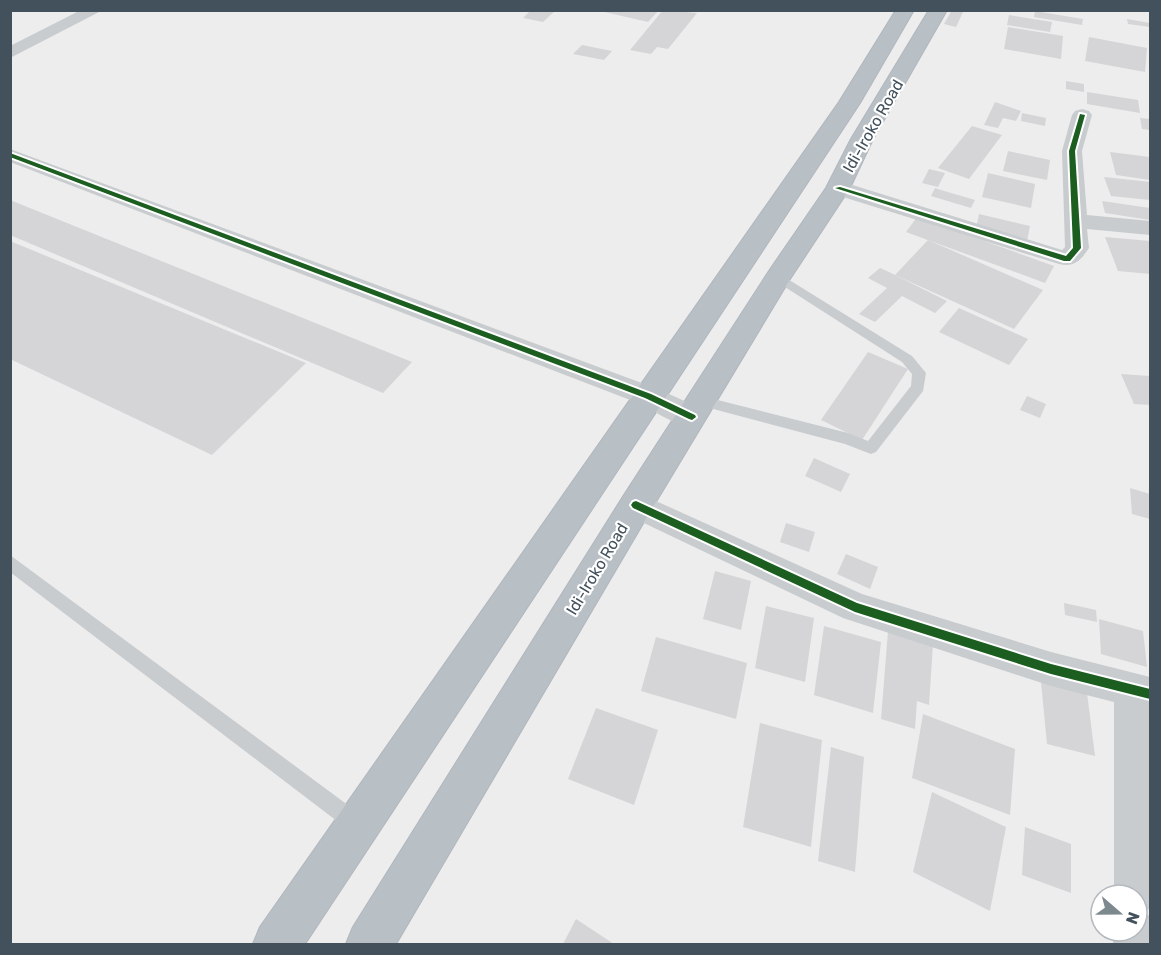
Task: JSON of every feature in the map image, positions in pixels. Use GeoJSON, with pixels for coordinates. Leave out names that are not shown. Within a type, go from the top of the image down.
{"type":"FeatureCollection","features":[{"type":"Feature","properties":{"kind":"highway"},"geometry":{"type":"LineString","coordinates":[[277,945],[357,824],[849,103],[904,10]]}},
{"type":"Feature","properties":{"kind":"highway","name":"Idi-Iroko Road"},"geometry":{"type":"LineString","coordinates":[[370,945],[636,505],[778,277],[838,188],[862,139],[938,10]]}},
{"type":"Feature","properties":{"kind":"street"},"geometry":{"type":"LineString","coordinates":[[10,53],[95,10]]}},
{"type":"Feature","properties":{"kind":"street"},"geometry":{"type":"LineString","coordinates":[[838,188],[1067,259],[1077,248],[1072,151],[1082,115]]}},
{"type":"Feature","properties":{"kind":"street"},"geometry":{"type":"LineString","coordinates":[[10,155],[648,396],[697,409]]}},
{"type":"Feature","properties":{"kind":"street"},"geometry":{"type":"LineString","coordinates":[[1075,221],[1150,228]]}},
{"type":"Feature","properties":{"kind":"street"},"geometry":{"type":"LineString","coordinates":[[636,505],[855,607],[1051,669],[1141,692],[1135,883]]}},
{"type":"Feature","properties":{"kind":"lane"},"geometry":{"type":"LineString","coordinates":[[697,409],[848,439],[871,448],[918,387],[919,373],[906,359],[778,277]]}},
{"type":"Feature","properties":{"kind":"lane"},"geometry":{"type":"LineString","coordinates":[[10,562],[357,824]]}},
{"type":"Feature","properties":{"kind":"building"},"geometry":{"type":"Polygon","coordinates":[[[531,10],[556,10],[543,22],[523,18],[531,10]]]}},
{"type":"Feature","properties":{"kind":"building"},"geometry":{"type":"Polygon","coordinates":[[[596,10],[659,10],[648,22],[596,10]]]}},
{"type":"Feature","properties":{"kind":"building"},"geometry":{"type":"Polygon","coordinates":[[[663,10],[697,13],[668,49],[657,47],[651,54],[630,50],[663,10]]]}},
{"type":"Feature","properties":{"kind":"building"},"geometry":{"type":"Polygon","coordinates":[[[952,10],[964,10],[956,27],[944,24],[952,10]]]}},
{"type":"Feature","properties":{"kind":"building"},"geometry":{"type":"Polygon","coordinates":[[[1035,11],[1083,19],[1082,25],[1034,17],[1035,11]]]}},
{"type":"Feature","properties":{"kind":"building"},"geometry":{"type":"Polygon","coordinates":[[[1009,15],[1052,22],[1050,32],[1007,25],[1009,15]]]}},
{"type":"Feature","properties":{"kind":"building"},"geometry":{"type":"Polygon","coordinates":[[[1127,19],[1150,23],[1150,27],[1128,24],[1127,19]]]}},
{"type":"Feature","properties":{"kind":"building"},"geometry":{"type":"Polygon","coordinates":[[[1008,27],[1063,36],[1061,59],[1004,49],[1008,27]]]}},
{"type":"Feature","properties":{"kind":"building"},"geometry":{"type":"Polygon","coordinates":[[[1089,37],[1147,48],[1145,72],[1085,61],[1089,37]]]}},
{"type":"Feature","properties":{"kind":"building"},"geometry":{"type":"Polygon","coordinates":[[[582,45],[612,51],[604,60],[573,54],[582,45]]]}},
{"type":"Feature","properties":{"kind":"building"},"geometry":{"type":"Polygon","coordinates":[[[1066,81],[1084,84],[1084,92],[1066,89],[1066,81]]]}},
{"type":"Feature","properties":{"kind":"building"},"geometry":{"type":"Polygon","coordinates":[[[1087,92],[1138,100],[1140,113],[1087,104],[1087,92]]]}},
{"type":"Feature","properties":{"kind":"building"},"geometry":{"type":"Polygon","coordinates":[[[995,102],[1021,111],[1016,121],[1003,118],[998,128],[984,125],[995,102]]]}},
{"type":"Feature","properties":{"kind":"building"},"geometry":{"type":"Polygon","coordinates":[[[1022,113],[1046,118],[1045,126],[1021,121],[1022,113]]]}},
{"type":"Feature","properties":{"kind":"building"},"geometry":{"type":"Polygon","coordinates":[[[1140,118],[1150,119],[1150,130],[1142,129],[1140,118]]]}},
{"type":"Feature","properties":{"kind":"building"},"geometry":{"type":"Polygon","coordinates":[[[972,126],[1002,135],[969,179],[938,168],[972,126]]]}},
{"type":"Feature","properties":{"kind":"building"},"geometry":{"type":"Polygon","coordinates":[[[1008,151],[1050,160],[1047,180],[1003,171],[1008,151]]]}},
{"type":"Feature","properties":{"kind":"building"},"geometry":{"type":"Polygon","coordinates":[[[1110,152],[1150,157],[1150,180],[1116,175],[1110,152]]]}},
{"type":"Feature","properties":{"kind":"building"},"geometry":{"type":"Polygon","coordinates":[[[929,169],[945,173],[938,187],[922,183],[929,169]]]}},
{"type":"Feature","properties":{"kind":"building"},"geometry":{"type":"Polygon","coordinates":[[[988,173],[1035,184],[1031,208],[982,197],[988,173]]]}},
{"type":"Feature","properties":{"kind":"building"},"geometry":{"type":"Polygon","coordinates":[[[1104,177],[1150,182],[1150,200],[1111,196],[1104,177]]]}},
{"type":"Feature","properties":{"kind":"building"},"geometry":{"type":"Polygon","coordinates":[[[935,188],[975,200],[971,208],[931,196],[935,188]]]}},
{"type":"Feature","properties":{"kind":"building"},"geometry":{"type":"Polygon","coordinates":[[[10,200],[412,362],[383,393],[10,235],[10,200]]]}},
{"type":"Feature","properties":{"kind":"building"},"geometry":{"type":"Polygon","coordinates":[[[1102,201],[1150,208],[1150,220],[1105,213],[1102,201]]]}},
{"type":"Feature","properties":{"kind":"building"},"geometry":{"type":"Polygon","coordinates":[[[979,214],[1030,226],[1027,241],[976,229],[979,214]]]}},
{"type":"Feature","properties":{"kind":"building"},"geometry":{"type":"Polygon","coordinates":[[[917,217],[1054,266],[1045,283],[906,232],[917,217]]]}},
{"type":"Feature","properties":{"kind":"building"},"geometry":{"type":"Polygon","coordinates":[[[1105,237],[1150,241],[1150,274],[1118,271],[1105,237]]]}},
{"type":"Feature","properties":{"kind":"building"},"geometry":{"type":"Polygon","coordinates":[[[928,240],[1043,290],[1014,329],[895,275],[928,240]]]}},
{"type":"Feature","properties":{"kind":"building"},"geometry":{"type":"Polygon","coordinates":[[[10,241],[306,363],[212,455],[10,359],[10,241]]]}},
{"type":"Feature","properties":{"kind":"building"},"geometry":{"type":"Polygon","coordinates":[[[880,268],[947,301],[935,313],[902,296],[875,322],[859,314],[887,288],[868,278],[880,268]]]}},
{"type":"Feature","properties":{"kind":"building"},"geometry":{"type":"Polygon","coordinates":[[[959,308],[1028,339],[1009,365],[939,332],[959,308]]]}},
{"type":"Feature","properties":{"kind":"building"},"geometry":{"type":"Polygon","coordinates":[[[868,352],[908,369],[862,440],[821,420],[868,352]]]}},
{"type":"Feature","properties":{"kind":"building"},"geometry":{"type":"Polygon","coordinates":[[[1121,374],[1150,376],[1150,405],[1134,404],[1121,374]]]}},
{"type":"Feature","properties":{"kind":"building"},"geometry":{"type":"Polygon","coordinates":[[[1027,396],[1046,404],[1040,418],[1020,410],[1027,396]]]}},
{"type":"Feature","properties":{"kind":"building"},"geometry":{"type":"Polygon","coordinates":[[[814,458],[850,474],[841,492],[805,476],[814,458]]]}},
{"type":"Feature","properties":{"kind":"building"},"geometry":{"type":"Polygon","coordinates":[[[1130,488],[1150,494],[1150,519],[1132,514],[1130,488]]]}},
{"type":"Feature","properties":{"kind":"building"},"geometry":{"type":"Polygon","coordinates":[[[786,523],[815,532],[809,552],[780,542],[786,523]]]}},
{"type":"Feature","properties":{"kind":"building"},"geometry":{"type":"Polygon","coordinates":[[[846,554],[878,567],[870,589],[837,574],[846,554]]]}},
{"type":"Feature","properties":{"kind":"building"},"geometry":{"type":"Polygon","coordinates":[[[715,571],[751,581],[741,630],[703,619],[715,571]]]}},
{"type":"Feature","properties":{"kind":"building"},"geometry":{"type":"Polygon","coordinates":[[[1064,603],[1096,610],[1097,622],[1065,615],[1064,603]]]}},
{"type":"Feature","properties":{"kind":"building"},"geometry":{"type":"Polygon","coordinates":[[[766,606],[814,618],[805,682],[755,668],[766,606]]]}},
{"type":"Feature","properties":{"kind":"building"},"geometry":{"type":"Polygon","coordinates":[[[1099,619],[1143,631],[1147,667],[1101,654],[1099,619]]]}},
{"type":"Feature","properties":{"kind":"building"},"geometry":{"type":"Polygon","coordinates":[[[824,626],[881,642],[873,713],[814,695],[824,626]]]}},
{"type":"Feature","properties":{"kind":"building"},"geometry":{"type":"Polygon","coordinates":[[[888,631],[933,644],[929,705],[917,701],[915,729],[881,719],[888,631]]]}},
{"type":"Feature","properties":{"kind":"building"},"geometry":{"type":"Polygon","coordinates":[[[656,637],[747,663],[736,719],[641,691],[656,637]]]}},
{"type":"Feature","properties":{"kind":"building"},"geometry":{"type":"Polygon","coordinates":[[[1041,682],[1087,693],[1095,756],[1047,744],[1041,682]]]}},
{"type":"Feature","properties":{"kind":"building"},"geometry":{"type":"Polygon","coordinates":[[[596,708],[658,730],[634,805],[568,779],[596,708]]]}},
{"type":"Feature","properties":{"kind":"building"},"geometry":{"type":"Polygon","coordinates":[[[923,714],[1015,749],[1010,815],[912,778],[923,714]]]}},
{"type":"Feature","properties":{"kind":"building"},"geometry":{"type":"Polygon","coordinates":[[[760,723],[822,740],[811,847],[743,827],[760,723]]]}},
{"type":"Feature","properties":{"kind":"building"},"geometry":{"type":"Polygon","coordinates":[[[831,747],[864,757],[855,872],[818,861],[831,747]]]}},
{"type":"Feature","properties":{"kind":"building"},"geometry":{"type":"Polygon","coordinates":[[[932,792],[1006,827],[990,911],[913,872],[932,792]]]}},
{"type":"Feature","properties":{"kind":"building"},"geometry":{"type":"Polygon","coordinates":[[[1025,827],[1071,844],[1071,893],[1022,875],[1025,827]]]}},
{"type":"Feature","properties":{"kind":"building"},"geometry":{"type":"Polygon","coordinates":[[[576,919],[614,944],[563,944],[576,919]]]}},
{"type":"Feature","properties":{"kind":"cycle path"},"geometry":{"type":"LineString","coordinates":[[838,188],[1067,259],[1077,248],[1072,151],[1082,115]]}},
{"type":"Feature","properties":{"kind":"cycle path"},"geometry":{"type":"LineString","coordinates":[[10,155],[648,396],[692,417]]}},
{"type":"Feature","properties":{"kind":"cycle path"},"geometry":{"type":"LineString","coordinates":[[636,505],[855,607],[1051,669],[1150,694]]}}]}
